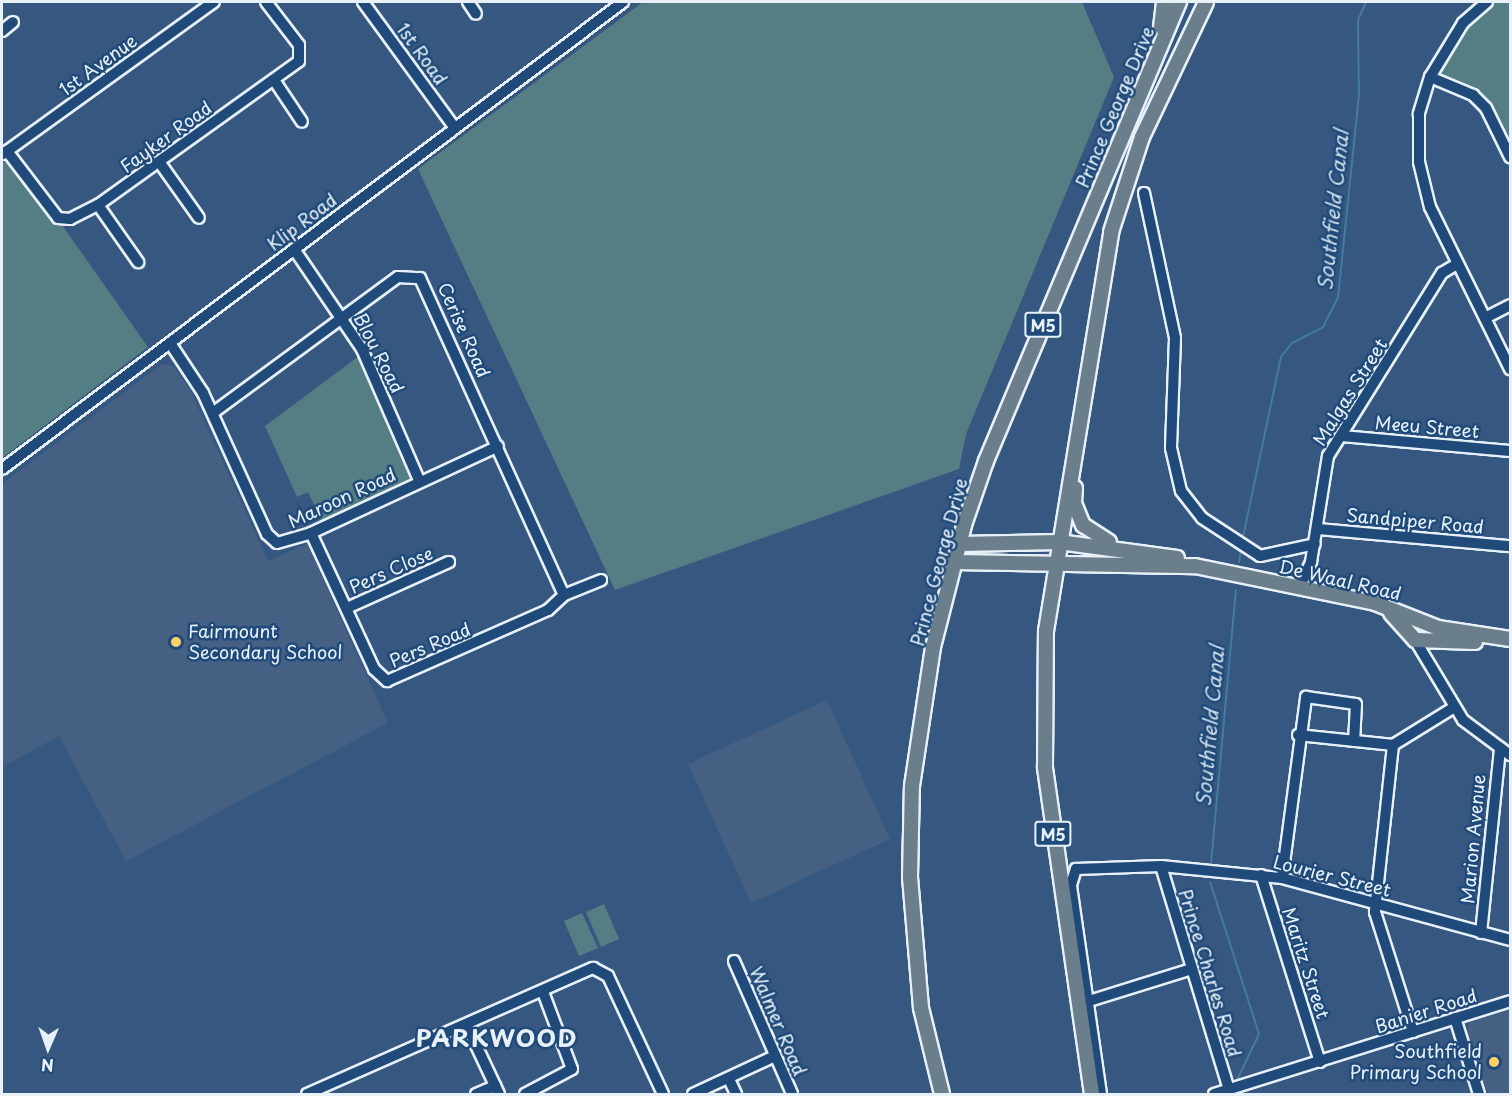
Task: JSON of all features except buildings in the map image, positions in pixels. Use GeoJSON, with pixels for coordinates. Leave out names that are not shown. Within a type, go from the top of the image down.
{"type":"FeatureCollection","features":[{"type":"Feature","properties":{"kind":"main road"},"geometry":{"type":"LineString","coordinates":[[1153,57],[1164,2]]}},
{"type":"Feature","properties":{"kind":"main road","name":"Prince George Drive"},"geometry":{"type":"LineString","coordinates":[[942,1095],[921,1008],[910,846],[920,726],[954,561],[997,435],[1153,57],[1179,2]]}},
{"type":"Feature","properties":{"kind":"main road","name":"Prince George Drive"},"geometry":{"type":"LineString","coordinates":[[1092,1095],[1045,766],[1043,681],[1056,561],[1073,468],[1104,264],[1119,205],[1146,129],[1206,2]]}},
{"type":"Feature","properties":{"kind":"main road"},"geometry":{"type":"LineString","coordinates":[[1073,468],[1074,503],[1083,525],[1094,536],[1122,547]]}},
{"type":"Feature","properties":{"kind":"main road","name":"De Waal Road"},"geometry":{"type":"LineString","coordinates":[[959,544],[1059,542],[1122,547],[1195,566],[1383,606],[1432,626],[1510,639]]}},
{"type":"Feature","properties":{"kind":"main road","name":"De Waal Road"},"geometry":{"type":"LineString","coordinates":[[954,561],[1056,561],[1195,566]]}},
{"type":"Feature","properties":{"kind":"main road"},"geometry":{"type":"LineString","coordinates":[[1383,606],[1415,640],[1510,645]]}},
{"type":"Feature","properties":{"kind":"main road"},"geometry":{"type":"LineString","coordinates":[[1415,640],[1432,626]]}},
{"type":"Feature","properties":{"kind":"street","name":"1st Avenue"},"geometry":{"type":"LineString","coordinates":[[4,153],[214,2]]}},
{"type":"Feature","properties":{"kind":"street","name":"Fayker Road"},"geometry":{"type":"LineString","coordinates":[[4,153],[58,218],[70,219],[98,205],[160,163],[299,61],[300,51],[266,2]]}},
{"type":"Feature","properties":{"kind":"street","name":"1st Road"},"geometry":{"type":"LineString","coordinates":[[363,2],[454,127]]}},
{"type":"Feature","properties":{"kind":"street"},"geometry":{"type":"LineString","coordinates":[[468,2],[476,14]]}},
{"type":"Feature","properties":{"kind":"street","name":"Klip Road"},"geometry":{"type":"LineString","coordinates":[[2,469],[623,2]]}},
{"type":"Feature","properties":{"kind":"street"},"geometry":{"type":"LineString","coordinates":[[1487,2],[1463,23],[1430,77],[1419,114],[1419,162],[1430,207],[1456,264],[1510,369]]}},
{"type":"Feature","properties":{"kind":"street"},"geometry":{"type":"LineString","coordinates":[[2,31],[13,22]]}},
{"type":"Feature","properties":{"kind":"street"},"geometry":{"type":"LineString","coordinates":[[1430,77],[1473,95],[1486,108],[1510,156]]}},
{"type":"Feature","properties":{"kind":"street"},"geometry":{"type":"LineString","coordinates":[[274,80],[303,122]]}},
{"type":"Feature","properties":{"kind":"street"},"geometry":{"type":"LineString","coordinates":[[160,163],[199,218]]}},
{"type":"Feature","properties":{"kind":"street"},"geometry":{"type":"LineString","coordinates":[[1144,193],[1175,338],[1171,447],[1181,491],[1202,518],[1260,556],[1315,544]]}},
{"type":"Feature","properties":{"kind":"street"},"geometry":{"type":"LineString","coordinates":[[98,205],[138,262]]}},
{"type":"Feature","properties":{"kind":"street","name":"Blou Road"},"geometry":{"type":"LineString","coordinates":[[294,249],[344,318],[419,480]]}},
{"type":"Feature","properties":{"kind":"street","name":"Malgas Street"},"geometry":{"type":"LineString","coordinates":[[1299,588],[1311,562],[1315,544],[1325,464],[1442,273],[1456,264]]}},
{"type":"Feature","properties":{"kind":"street","name":"Cerise Road"},"geometry":{"type":"LineString","coordinates":[[214,412],[398,277],[420,278],[564,595]]}},
{"type":"Feature","properties":{"kind":"street"},"geometry":{"type":"LineString","coordinates":[[1485,318],[1510,305]]}},
{"type":"Feature","properties":{"kind":"street","name":"Maroon Road"},"geometry":{"type":"LineString","coordinates":[[170,343],[214,412],[270,539],[283,543],[311,533],[419,480],[498,446]]}},
{"type":"Feature","properties":{"kind":"street","name":"Meeu Street"},"geometry":{"type":"LineString","coordinates":[[1341,436],[1510,451]]}},
{"type":"Feature","properties":{"kind":"street","name":"Sandpiper Road"},"geometry":{"type":"LineString","coordinates":[[1318,529],[1510,546]]}},
{"type":"Feature","properties":{"kind":"street","name":"Pers Road"},"geometry":{"type":"LineString","coordinates":[[311,533],[374,669],[392,681],[548,610],[564,595],[602,580]]}},
{"type":"Feature","properties":{"kind":"street","name":"Pers Close"},"geometry":{"type":"LineString","coordinates":[[347,608],[448,562]]}},
{"type":"Feature","properties":{"kind":"street"},"geometry":{"type":"LineString","coordinates":[[1415,640],[1453,708],[1477,733],[1510,754]]}},
{"type":"Feature","properties":{"kind":"street"},"geometry":{"type":"LineString","coordinates":[[1282,878],[1302,704],[1314,695],[1356,704],[1354,741]]}},
{"type":"Feature","properties":{"kind":"street"},"geometry":{"type":"LineString","coordinates":[[1298,735],[1393,745],[1453,708]]}},
{"type":"Feature","properties":{"kind":"street"},"geometry":{"type":"LineString","coordinates":[[1393,745],[1376,904],[1413,1032]]}},
{"type":"Feature","properties":{"kind":"street","name":"Marion Avenue"},"geometry":{"type":"LineString","coordinates":[[1481,933],[1500,748]]}},
{"type":"Feature","properties":{"kind":"street","name":"Lourier Street"},"geometry":{"type":"LineString","coordinates":[[1089,1000],[1072,873],[1104,865],[1161,866],[1282,878],[1510,940]]}},
{"type":"Feature","properties":{"kind":"street","name":"Prince Charles Road"},"geometry":{"type":"LineString","coordinates":[[1161,866],[1192,969],[1235,1087]]}},
{"type":"Feature","properties":{"kind":"street","name":"Maritz Street"},"geometry":{"type":"LineString","coordinates":[[1261,875],[1320,1062]]}},
{"type":"Feature","properties":{"kind":"street","name":"Walmer Road"},"geometry":{"type":"LineString","coordinates":[[735,961],[792,1095]]}},
{"type":"Feature","properties":{"kind":"street"},"geometry":{"type":"LineString","coordinates":[[307,1095],[319,1092],[593,968],[605,972],[663,1095]]}},
{"type":"Feature","properties":{"kind":"street"},"geometry":{"type":"LineString","coordinates":[[1101,1095],[1089,1000],[1192,969]]}},
{"type":"Feature","properties":{"kind":"street"},"geometry":{"type":"LineString","coordinates":[[525,1095],[572,1069],[543,992]]}},
{"type":"Feature","properties":{"kind":"street","name":"Banier Road"},"geometry":{"type":"LineString","coordinates":[[1214,1095],[1510,1001]]}},
{"type":"Feature","properties":{"kind":"street"},"geometry":{"type":"LineString","coordinates":[[1455,1018],[1479,1095]]}},
{"type":"Feature","properties":{"kind":"street"},"geometry":{"type":"LineString","coordinates":[[467,1026],[497,1090],[476,1095]]}},
{"type":"Feature","properties":{"kind":"street"},"geometry":{"type":"LineString","coordinates":[[693,1095],[775,1056]]}},
{"type":"Feature","properties":{"kind":"street"},"geometry":{"type":"LineString","coordinates":[[729,1078],[736,1095]]}},
{"type":"Feature","properties":{"kind":"shaded area","name":"Fairmount Secondary School"},"geometry":{"type":"Polygon","coordinates":[[[162,364],[173,366],[190,390],[268,561],[307,544],[388,723],[126,861],[59,736],[2,767],[2,484],[162,364]]]}},
{"type":"Feature","properties":{"kind":"shaded area"},"geometry":{"type":"Polygon","coordinates":[[[827,700],[890,839],[751,903],[688,764],[827,700]]]}},
{"type":"Feature","properties":{"kind":"shaded area","name":"Southfield Primary School"},"geometry":{"type":"Polygon","coordinates":[[[1510,1009],[1510,1094],[1488,1094],[1467,1030],[1470,1021],[1510,1009]]]}},
{"type":"Feature","properties":{"kind":"green space"},"geometry":{"type":"Polygon","coordinates":[[[643,2],[1082,2],[1114,77],[966,434],[959,469],[615,590],[418,169],[643,2]]]}},
{"type":"Feature","properties":{"kind":"green space"},"geometry":{"type":"Polygon","coordinates":[[[1494,2],[1510,2],[1510,150],[1484,99],[1443,77],[1439,70],[1463,29],[1494,2]]]}},
{"type":"Feature","properties":{"kind":"green space"},"geometry":{"type":"Polygon","coordinates":[[[7,160],[62,225],[148,347],[2,458],[2,163],[7,160]]]}},
{"type":"Feature","properties":{"kind":"green space"},"geometry":{"type":"Polygon","coordinates":[[[359,356],[412,474],[407,483],[322,522],[308,492],[297,497],[265,426],[359,356]]]}},
{"type":"Feature","properties":{"kind":"green space"},"geometry":{"type":"Polygon","coordinates":[[[604,904],[619,939],[601,947],[586,912],[604,904]]]}},
{"type":"Feature","properties":{"kind":"green space"},"geometry":{"type":"Polygon","coordinates":[[[582,913],[598,948],[579,956],[564,921],[582,913]]]}},
{"type":"Feature","properties":{"kind":"waterway","name":"Southfield Canal"},"geometry":{"type":"LineString","coordinates":[[1243,537],[1281,357],[1292,343],[1323,327],[1338,298],[1359,96],[1358,20],[1366,2]]}},
{"type":"Feature","properties":{"kind":"waterway","name":"Southfield Canal"},"geometry":{"type":"LineString","coordinates":[[1239,562],[1241,549]]}},
{"type":"Feature","properties":{"kind":"waterway","name":"Southfield Canal"},"geometry":{"type":"LineString","coordinates":[[1211,864],[1236,590]]}},
{"type":"Feature","properties":{"kind":"waterway","name":"Southfield Canal"},"geometry":{"type":"LineString","coordinates":[[1210,882],[1259,1034],[1238,1078]]}},
{"type":"Feature","properties":{"kind":"place","name":"Fairmount Secondary School"},"geometry":{"type":"Point","coordinates":[176,642]}},
{"type":"Feature","properties":{"kind":"place","name":"Southfield Primary School"},"geometry":{"type":"Point","coordinates":[1494,1062]}},
{"type":"Feature","properties":{"kind":"district","name":"PARKWOOD"},"geometry":{"type":"Point","coordinates":[497,1038]}}]}
